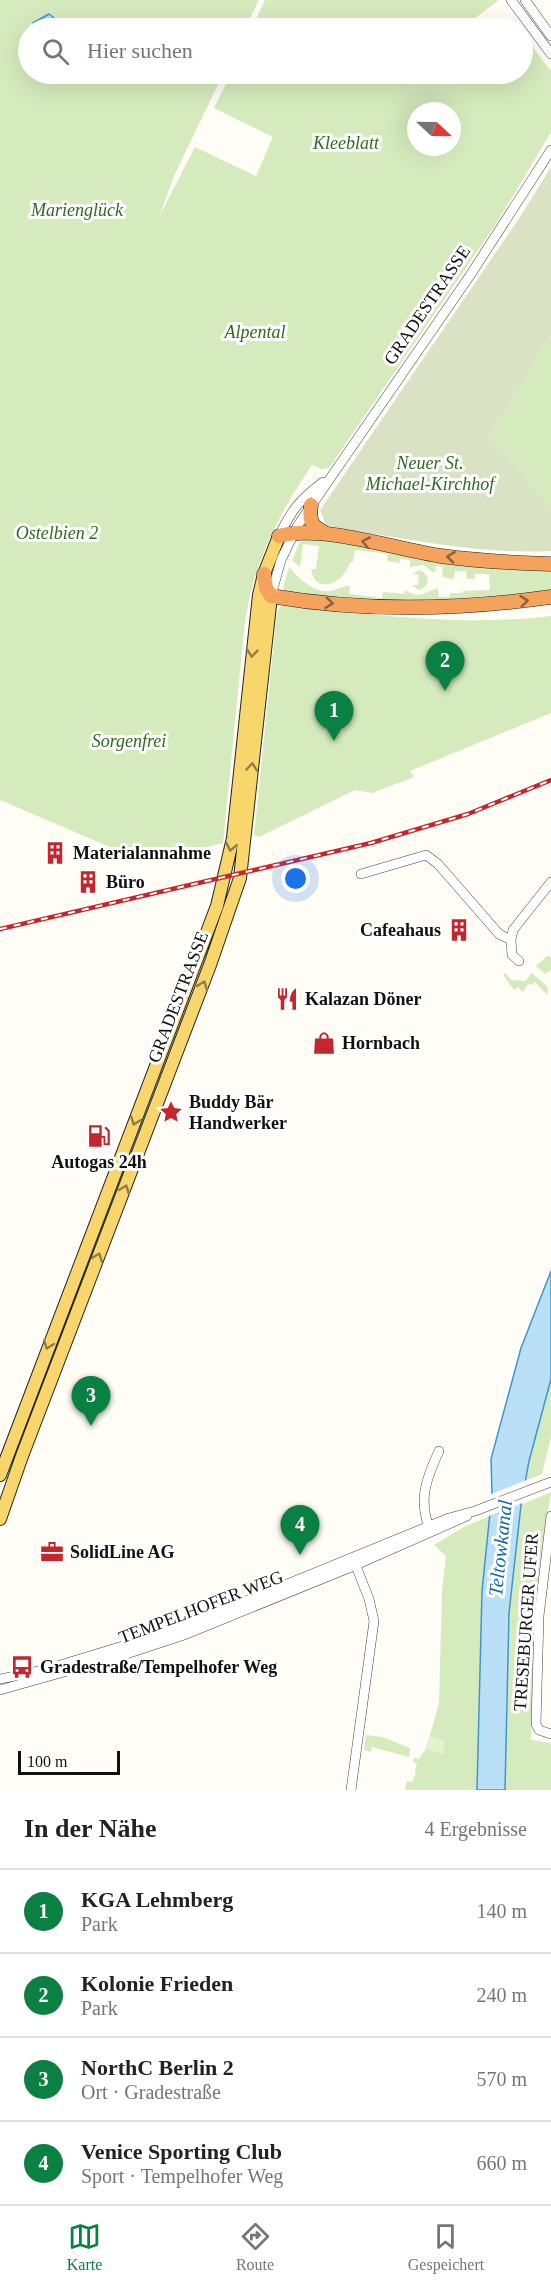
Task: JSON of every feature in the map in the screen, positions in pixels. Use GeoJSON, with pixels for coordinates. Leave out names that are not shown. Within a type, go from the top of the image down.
{"type":"FeatureCollection","features":[{"type":"Feature","properties":{"kind":"highway"},"geometry":{"type":"LineString","coordinates":[[310,505],[309,518],[312,524],[330,535]]}},
{"type":"Feature","properties":{"kind":"highway"},"geometry":{"type":"LineString","coordinates":[[279,537],[294,532],[330,535],[441,556],[480,561],[551,564]]}},
{"type":"Feature","properties":{"kind":"highway"},"geometry":{"type":"LineString","coordinates":[[264,574],[266,588],[271,596],[391,608],[468,606],[551,597]]}},
{"type":"Feature","properties":{"kind":"main road","name":"GRADESTRASSE"},"geometry":{"type":"LineString","coordinates":[[0,1475],[42,1360],[160,1059],[225,880],[233,838],[256,609],[264,574],[279,537]]}},
{"type":"Feature","properties":{"kind":"main road","name":"GRADESTRASSE"},"geometry":{"type":"LineString","coordinates":[[0,1519],[21,1456],[210,965],[240,878],[271,596]]}},
{"type":"Feature","properties":{"kind":"street"},"geometry":{"type":"LineString","coordinates":[[511,0],[524,18]]}},
{"type":"Feature","properties":{"kind":"street"},"geometry":{"type":"LineString","coordinates":[[525,0],[551,36]]}},
{"type":"Feature","properties":{"kind":"street"},"geometry":{"type":"LineString","coordinates":[[533,30],[551,54]]}},
{"type":"Feature","properties":{"kind":"street","name":"GRADESTRASSE"},"geometry":{"type":"LineString","coordinates":[[271,596],[282,560],[294,532],[310,505],[471,274],[551,150]]}},
{"type":"Feature","properties":{"kind":"street","name":"GRADESTRASSE"},"geometry":{"type":"LineString","coordinates":[[279,537],[287,519],[299,502],[330,478]]}},
{"type":"Feature","properties":{"kind":"street"},"geometry":{"type":"LineString","coordinates":[[361,874],[426,855],[438,864],[499,934],[511,939]]}},
{"type":"Feature","properties":{"kind":"street"},"geometry":{"type":"LineString","coordinates":[[519,961],[512,955],[513,930],[551,882]]}},
{"type":"Feature","properties":{"kind":"street"},"geometry":{"type":"LineString","coordinates":[[430,1529],[424,1514],[423,1503],[439,1451]]}},
{"type":"Feature","properties":{"kind":"street","name":"TEMPELHOFER WEG"},"geometry":{"type":"LineString","coordinates":[[0,1690],[143,1645],[354,1561],[456,1516],[546,1484]]}},
{"type":"Feature","properties":{"kind":"street","name":"TRESEBURGER UFER"},"geometry":{"type":"LineString","coordinates":[[551,1516],[541,1599],[536,1724],[539,1730],[551,1734]]}},
{"type":"Feature","properties":{"kind":"street"},"geometry":{"type":"LineString","coordinates":[[351,1790],[374,1621],[369,1599],[354,1561]]}},
{"type":"Feature","properties":{"kind":"street"},"geometry":{"type":"LineString","coordinates":[[541,1599],[551,1603]]}},
{"type":"Feature","properties":{"kind":"street","name":"TEMPELHOFER WEG"},"geometry":{"type":"LineString","coordinates":[[0,1679],[25,1675],[143,1645]]}},
{"type":"Feature","properties":{"kind":"green space"},"geometry":{"type":"Polygon","coordinates":[[[0,0],[259,0],[250,18],[18,18],[18,84],[218,84],[174,176],[159,217],[195,147],[256,176],[273,137],[214,108],[226,84],[533,84],[533,47],[551,71],[551,132],[498,221],[329,468],[321,469],[312,465],[289,501],[261,558],[245,621],[223,843],[145,862],[0,800],[0,0]]]}},
{"type":"Feature","properties":{"kind":"green space"},"geometry":{"type":"Polygon","coordinates":[[[265,0],[499,0],[475,18],[257,18],[265,0]]]}},
{"type":"Feature","properties":{"kind":"green space","name":"Neuer St. Michael-Kirchhof"},"geometry":{"type":"Polygon","coordinates":[[[551,167],[551,334],[507,410],[488,434],[551,507],[551,551],[523,552],[466,548],[326,526],[320,510],[520,217],[551,167]]]}},
{"type":"Feature","properties":{"kind":"green space"},"geometry":{"type":"Polygon","coordinates":[[[551,334],[551,507],[488,434],[507,410],[551,334]]]}},
{"type":"Feature","properties":{"kind":"green space"},"geometry":{"type":"Polygon","coordinates":[[[311,538],[551,568],[551,593],[527,597],[391,604],[285,593],[283,588],[289,567],[302,580],[318,590],[331,591],[350,586],[349,594],[382,598],[383,592],[404,594],[405,590],[418,595],[438,588],[439,597],[449,597],[450,593],[490,590],[489,574],[475,574],[475,579],[467,579],[466,571],[455,571],[454,579],[442,577],[443,567],[436,566],[435,572],[432,572],[424,565],[410,567],[410,560],[401,559],[400,563],[387,561],[388,554],[355,550],[353,562],[350,562],[342,576],[330,584],[324,584],[318,582],[311,569],[316,569],[319,546],[303,544],[300,567],[292,560],[300,542],[311,538]]]}},
{"type":"Feature","properties":{"kind":"green space"},"geometry":{"type":"Polygon","coordinates":[[[421,570],[427,576],[428,582],[424,588],[418,590],[412,585],[418,585],[419,575],[413,574],[421,570]]]}},
{"type":"Feature","properties":{"kind":"green space"},"geometry":{"type":"Polygon","coordinates":[[[283,603],[350,612],[451,620],[551,616],[551,713],[410,771],[414,777],[372,793],[355,790],[259,837],[254,835],[277,612],[283,603]]]}},
{"type":"Feature","properties":{"kind":"green space"},"geometry":{"type":"Polygon","coordinates":[[[547,956],[551,957],[551,970],[545,974],[536,966],[547,956]]]}},
{"type":"Feature","properties":{"kind":"green space"},"geometry":{"type":"Polygon","coordinates":[[[505,973],[511,980],[525,981],[532,973],[548,987],[547,995],[535,982],[532,985],[528,984],[523,992],[518,987],[514,990],[503,975],[505,973]]]}},
{"type":"Feature","properties":{"kind":"green space"},"geometry":{"type":"Polygon","coordinates":[[[123,1165],[127,1167],[98,1240],[102,1219],[123,1165]]]}},
{"type":"Feature","properties":{"kind":"green space"},"geometry":{"type":"Polygon","coordinates":[[[52,1359],[53,1362],[19,1447],[17,1446],[48,1360],[52,1359]]]}},
{"type":"Feature","properties":{"kind":"green space"},"geometry":{"type":"Polygon","coordinates":[[[551,1379],[551,1437],[542,1474],[526,1481],[529,1461],[551,1379]]]}},
{"type":"Feature","properties":{"kind":"green space"},"geometry":{"type":"Polygon","coordinates":[[[551,1492],[542,1547],[534,1625],[531,1740],[551,1743],[551,1790],[505,1790],[509,1613],[521,1505],[551,1492]]]}},
{"type":"Feature","properties":{"kind":"green space"},"geometry":{"type":"Polygon","coordinates":[[[490,1516],[482,1591],[477,1790],[405,1790],[407,1781],[412,1782],[416,1772],[417,1763],[413,1762],[414,1758],[419,1759],[426,1749],[439,1703],[442,1590],[446,1556],[434,1545],[464,1527],[490,1516]]]}},
{"type":"Feature","properties":{"kind":"green space"},"geometry":{"type":"Polygon","coordinates":[[[366,1735],[382,1737],[410,1748],[409,1757],[372,1747],[371,1752],[364,1750],[366,1735]]]}},
{"type":"Feature","properties":{"kind":"green space"},"geometry":{"type":"Polygon","coordinates":[[[430,1736],[444,1741],[443,1755],[425,1748],[430,1736]]]}},
{"type":"Feature","properties":{"kind":"water"},"geometry":{"type":"Polygon","coordinates":[[[49,14],[54,18],[42,18],[49,14]]]}},
{"type":"Feature","properties":{"kind":"water","name":"Teltowkanal"},"geometry":{"type":"Polygon","coordinates":[[[551,1271],[551,1379],[529,1461],[521,1505],[509,1613],[505,1790],[477,1790],[482,1591],[492,1493],[491,1459],[521,1348],[551,1271]]]}},
{"type":"Feature","properties":{"kind":"pier"},"geometry":{"type":"Polygon","coordinates":[[[529,1479],[525,1502],[486,1517],[489,1495],[529,1479]]]}},
{"type":"Feature","properties":{"kind":"railway"},"geometry":{"type":"LineString","coordinates":[[0,929],[371,843],[468,814],[551,780]]}},
{"type":"Feature","properties":{"kind":"place","name":"Kolonie Frieden"},"geometry":{"type":"Point","coordinates":[445,691]}},
{"type":"Feature","properties":{"kind":"place","name":"KGA Lehmberg"},"geometry":{"type":"Point","coordinates":[334,741]}},
{"type":"Feature","properties":{"kind":"place","name":"Materialannahme"},"geometry":{"type":"Point","coordinates":[55,853]}},
{"type":"Feature","properties":{"kind":"place","name":"Büro"},"geometry":{"type":"Point","coordinates":[88,882]}},
{"type":"Feature","properties":{"kind":"place","name":"Cafeahaus"},"geometry":{"type":"Point","coordinates":[459,930]}},
{"type":"Feature","properties":{"kind":"place","name":"Kalazan Döner"},"geometry":{"type":"Point","coordinates":[287,999]}},
{"type":"Feature","properties":{"kind":"place","name":"Hornbach"},"geometry":{"type":"Point","coordinates":[324,1043]}},
{"type":"Feature","properties":{"kind":"place","name":"Buddy Bär Handwerker"},"geometry":{"type":"Point","coordinates":[171,1112]}},
{"type":"Feature","properties":{"kind":"place","name":"Autogas 24h"},"geometry":{"type":"Point","coordinates":[99,1136]}},
{"type":"Feature","properties":{"kind":"place","name":"NorthC Berlin 2"},"geometry":{"type":"Point","coordinates":[91,1426]}},
{"type":"Feature","properties":{"kind":"place","name":"SolidLine AG"},"geometry":{"type":"Point","coordinates":[52,1552]}},
{"type":"Feature","properties":{"kind":"place","name":"Venice Sporting Club"},"geometry":{"type":"Point","coordinates":[300,1555]}},
{"type":"Feature","properties":{"kind":"place","name":"Gradestraße/Tempelhofer Weg"},"geometry":{"type":"Point","coordinates":[22,1667]}},
{"type":"Feature","properties":{"kind":"park label","name":"Kleeblatt"},"geometry":{"type":"Point","coordinates":[346,143]}},
{"type":"Feature","properties":{"kind":"park label","name":"Marienglück"},"geometry":{"type":"Point","coordinates":[77,210]}},
{"type":"Feature","properties":{"kind":"park label","name":"Alpental"},"geometry":{"type":"Point","coordinates":[255,332]}},
{"type":"Feature","properties":{"kind":"park label","name":"Ostelbien 2"},"geometry":{"type":"Point","coordinates":[57,533]}},
{"type":"Feature","properties":{"kind":"park label","name":"Sorgenfrei"},"geometry":{"type":"Point","coordinates":[129,741]}}]}
